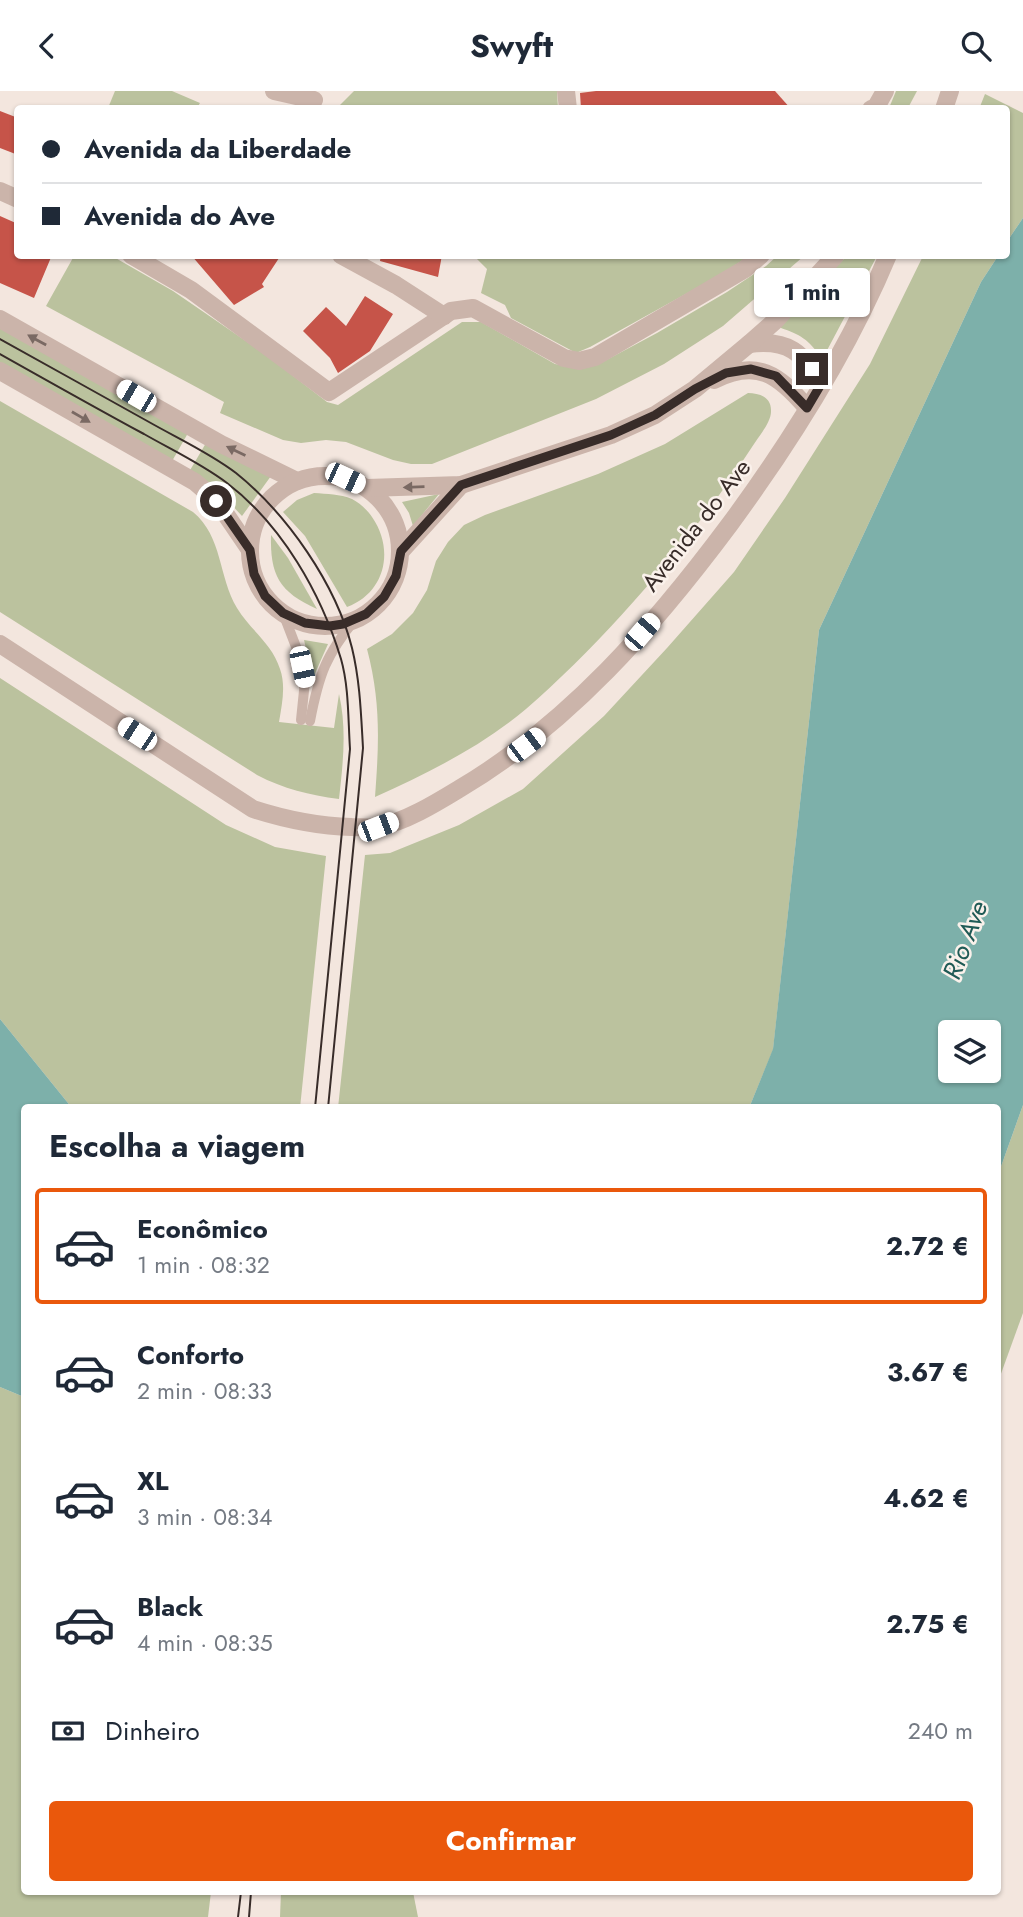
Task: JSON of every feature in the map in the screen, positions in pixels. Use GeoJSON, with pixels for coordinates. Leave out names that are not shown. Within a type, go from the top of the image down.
{"type":"FeatureCollection","features":[{"type":"Feature","properties":{"kind":"street"},"geometry":{"type":"LineString","coordinates":[[274,91],[315,100]]}},
{"type":"Feature","properties":{"kind":"street"},"geometry":{"type":"LineString","coordinates":[[138,259],[191,290],[329,392],[451,311],[473,308],[565,358],[579,361],[596,357],[745,269],[756,259]]}},
{"type":"Feature","properties":{"kind":"street"},"geometry":{"type":"LineString","coordinates":[[348,259],[444,316]]}},
{"type":"Feature","properties":{"kind":"street"},"geometry":{"type":"LineString","coordinates":[[695,389],[776,320],[832,259]]}},
{"type":"Feature","properties":{"kind":"street","name":"Avenida do Ave"},"geometry":{"type":"LineString","coordinates":[[0,645],[253,810],[294,822],[324,826],[378,827],[427,808],[490,771],[543,731],[611,667],[689,579],[775,462],[842,349],[886,259]]}},
{"type":"Feature","properties":{"kind":"street"},"geometry":{"type":"LineString","coordinates":[[0,319],[221,444],[297,481]]}},
{"type":"Feature","properties":{"kind":"street"},"geometry":{"type":"LineString","coordinates":[[749,344],[765,342],[784,345],[800,355],[812,369],[820,386]]}},
{"type":"Feature","properties":{"kind":"street"},"geometry":{"type":"LineString","coordinates":[[367,488],[461,485],[611,435],[655,415],[726,373],[751,369],[776,376],[807,408]]}},
{"type":"Feature","properties":{"kind":"street"},"geometry":{"type":"LineString","coordinates":[[0,371],[195,482],[216,501],[250,550]]}},
{"type":"Feature","properties":{"kind":"street"},"geometry":{"type":"LineString","coordinates":[[321,475],[345,478],[367,488],[385,505],[397,527],[401,551],[396,576],[384,597],[366,614],[343,624],[330,626],[305,623],[283,613],[265,596],[254,574],[250,550],[252,531],[266,503],[280,490],[297,481],[321,475]]}},
{"type":"Feature","properties":{"kind":"street"},"geometry":{"type":"LineString","coordinates":[[401,551],[461,485]]}},
{"type":"Feature","properties":{"kind":"lane"},"geometry":{"type":"LineString","coordinates":[[283,613],[299,652],[305,681],[305,720],[328,657],[356,618]]}},
{"type":"Feature","properties":{"kind":"green space"},"geometry":{"type":"Polygon","coordinates":[[[115,91],[172,91],[200,103],[199,105],[109,105],[115,91]]]}},
{"type":"Feature","properties":{"kind":"green space"},"geometry":{"type":"Polygon","coordinates":[[[354,91],[557,91],[558,105],[340,105],[354,91]]]}},
{"type":"Feature","properties":{"kind":"green space"},"geometry":{"type":"Polygon","coordinates":[[[896,91],[917,91],[910,105],[890,105],[896,91]]]}},
{"type":"Feature","properties":{"kind":"green space"},"geometry":{"type":"Polygon","coordinates":[[[985,94],[1007,105],[981,105],[985,94]]]}},
{"type":"Feature","properties":{"kind":"green space"},"geometry":{"type":"Polygon","coordinates":[[[1010,106],[1023,113],[1023,218],[1010,237],[1010,106]]]}},
{"type":"Feature","properties":{"kind":"green space"},"geometry":{"type":"Polygon","coordinates":[[[72,259],[117,259],[173,291],[266,355],[327,402],[338,405],[462,322],[481,322],[555,364],[578,368],[597,365],[727,292],[774,259],[801,259],[723,326],[664,364],[596,399],[432,464],[411,464],[393,460],[346,442],[326,440],[301,443],[283,440],[220,413],[224,402],[46,306],[72,259]]]}},
{"type":"Feature","properties":{"kind":"green space"},"geometry":{"type":"Polygon","coordinates":[[[477,259],[744,259],[576,353],[511,318],[505,305],[481,293],[487,269],[477,259]]]}},
{"type":"Feature","properties":{"kind":"green space"},"geometry":{"type":"Polygon","coordinates":[[[844,259],[875,259],[824,356],[820,357],[804,338],[781,328],[780,321],[844,259]]]}},
{"type":"Feature","properties":{"kind":"green space"},"geometry":{"type":"Polygon","coordinates":[[[922,259],[996,259],[981,282],[819,630],[773,1050],[751,1104],[338,1104],[365,855],[390,853],[459,825],[523,789],[604,716],[734,572],[785,498],[870,364],[922,259]]]}},
{"type":"Feature","properties":{"kind":"green space"},"geometry":{"type":"Polygon","coordinates":[[[0,326],[188,433],[171,463],[0,364],[0,326]]]}},
{"type":"Feature","properties":{"kind":"green space"},"geometry":{"type":"Polygon","coordinates":[[[748,393],[760,395],[769,402],[771,415],[767,424],[703,516],[618,619],[557,681],[509,723],[453,758],[375,797],[378,723],[375,687],[367,649],[392,634],[413,613],[427,590],[436,561],[448,542],[464,525],[485,515],[598,474],[665,444],[748,393]]]}},
{"type":"Feature","properties":{"kind":"green space"},"geometry":{"type":"Polygon","coordinates":[[[0,401],[193,512],[203,522],[215,545],[226,583],[237,608],[272,652],[280,669],[283,688],[279,722],[334,728],[339,694],[344,733],[339,799],[297,791],[257,775],[0,612],[0,401]]]}},
{"type":"Feature","properties":{"kind":"green space"},"geometry":{"type":"Polygon","coordinates":[[[206,443],[271,476],[242,516],[227,500],[189,472],[206,443]]]}},
{"type":"Feature","properties":{"kind":"green space"},"geometry":{"type":"Polygon","coordinates":[[[314,493],[343,496],[358,503],[372,517],[383,543],[384,556],[378,581],[370,592],[347,607],[305,536],[283,512],[297,500],[314,493]]]}},
{"type":"Feature","properties":{"kind":"green space"},"geometry":{"type":"Polygon","coordinates":[[[439,494],[413,526],[402,502],[439,494]]]}},
{"type":"Feature","properties":{"kind":"green space"},"geometry":{"type":"Polygon","coordinates":[[[271,535],[288,558],[317,609],[294,596],[279,581],[272,561],[271,535]]]}},
{"type":"Feature","properties":{"kind":"green space"},"geometry":{"type":"Polygon","coordinates":[[[304,640],[328,644],[313,678],[304,640]]]}},
{"type":"Feature","properties":{"kind":"green space"},"geometry":{"type":"Polygon","coordinates":[[[0,678],[226,825],[275,847],[326,856],[300,1104],[69,1104],[0,1019],[0,678]]]}},
{"type":"Feature","properties":{"kind":"green space"},"geometry":{"type":"Polygon","coordinates":[[[1023,1105],[1023,1313],[1001,1374],[1001,1167],[1023,1105]]]}},
{"type":"Feature","properties":{"kind":"green space"},"geometry":{"type":"Polygon","coordinates":[[[0,1387],[21,1396],[21,1895],[211,1895],[208,1917],[0,1917],[0,1387]]]}},
{"type":"Feature","properties":{"kind":"green space"},"geometry":{"type":"Polygon","coordinates":[[[281,1895],[414,1895],[418,1917],[280,1917],[281,1895]]]}},
{"type":"Feature","properties":{"kind":"water","name":"Rio Ave"},"geometry":{"type":"Polygon","coordinates":[[[1023,218],[1023,1105],[1001,1167],[1001,1104],[751,1104],[773,1049],[819,630],[981,282],[996,259],[1010,259],[1010,237],[1023,218]]]}},
{"type":"Feature","properties":{"kind":"water"},"geometry":{"type":"Polygon","coordinates":[[[0,1019],[69,1104],[21,1104],[21,1396],[0,1387],[0,1019]]]}},
{"type":"Feature","properties":{"kind":"building"},"geometry":{"type":"Polygon","coordinates":[[[775,91],[787,105],[581,105],[580,93],[775,91]]]}},
{"type":"Feature","properties":{"kind":"building"},"geometry":{"type":"Polygon","coordinates":[[[0,111],[14,116],[14,153],[0,148],[0,111]]]}},
{"type":"Feature","properties":{"kind":"building"},"geometry":{"type":"Polygon","coordinates":[[[0,216],[14,222],[14,259],[50,259],[34,298],[0,283],[0,216]]]}},
{"type":"Feature","properties":{"kind":"building"},"geometry":{"type":"Polygon","coordinates":[[[194,259],[278,259],[262,284],[264,287],[234,305],[194,259]]]}},
{"type":"Feature","properties":{"kind":"building"},"geometry":{"type":"Polygon","coordinates":[[[380,259],[441,259],[438,277],[380,259]]]}},
{"type":"Feature","properties":{"kind":"building"},"geometry":{"type":"Polygon","coordinates":[[[365,296],[393,314],[370,351],[338,373],[330,358],[303,331],[326,307],[346,326],[365,296]]]}},
{"type":"Feature","properties":{"kind":"tram line"},"geometry":{"type":"LineString","coordinates":[[0,339],[204,452],[236,473],[273,509],[307,552],[322,575],[345,624],[355,660],[363,748],[328,1104]]}},
{"type":"Feature","properties":{"kind":"tram line"},"geometry":{"type":"LineString","coordinates":[[0,354],[187,457],[227,483],[247,500],[282,540],[311,585],[333,634],[344,670],[350,749],[315,1104]]}},
{"type":"Feature","properties":{"kind":"tram line"},"geometry":{"type":"LineString","coordinates":[[238,1917],[241,1895]]}},
{"type":"Feature","properties":{"kind":"tram line"},"geometry":{"type":"LineString","coordinates":[[249,1917],[251,1895]]}},
{"type":"Feature","properties":{"kind":"route"},"geometry":{"type":"LineString","coordinates":[[216,501],[250,550],[254,574],[265,596],[283,613],[305,623],[330,626],[343,624],[366,614],[384,597],[396,576],[401,551],[461,485],[611,435],[655,415],[726,373],[751,369],[776,376],[807,408],[820,386],[812,369]]}}]}
